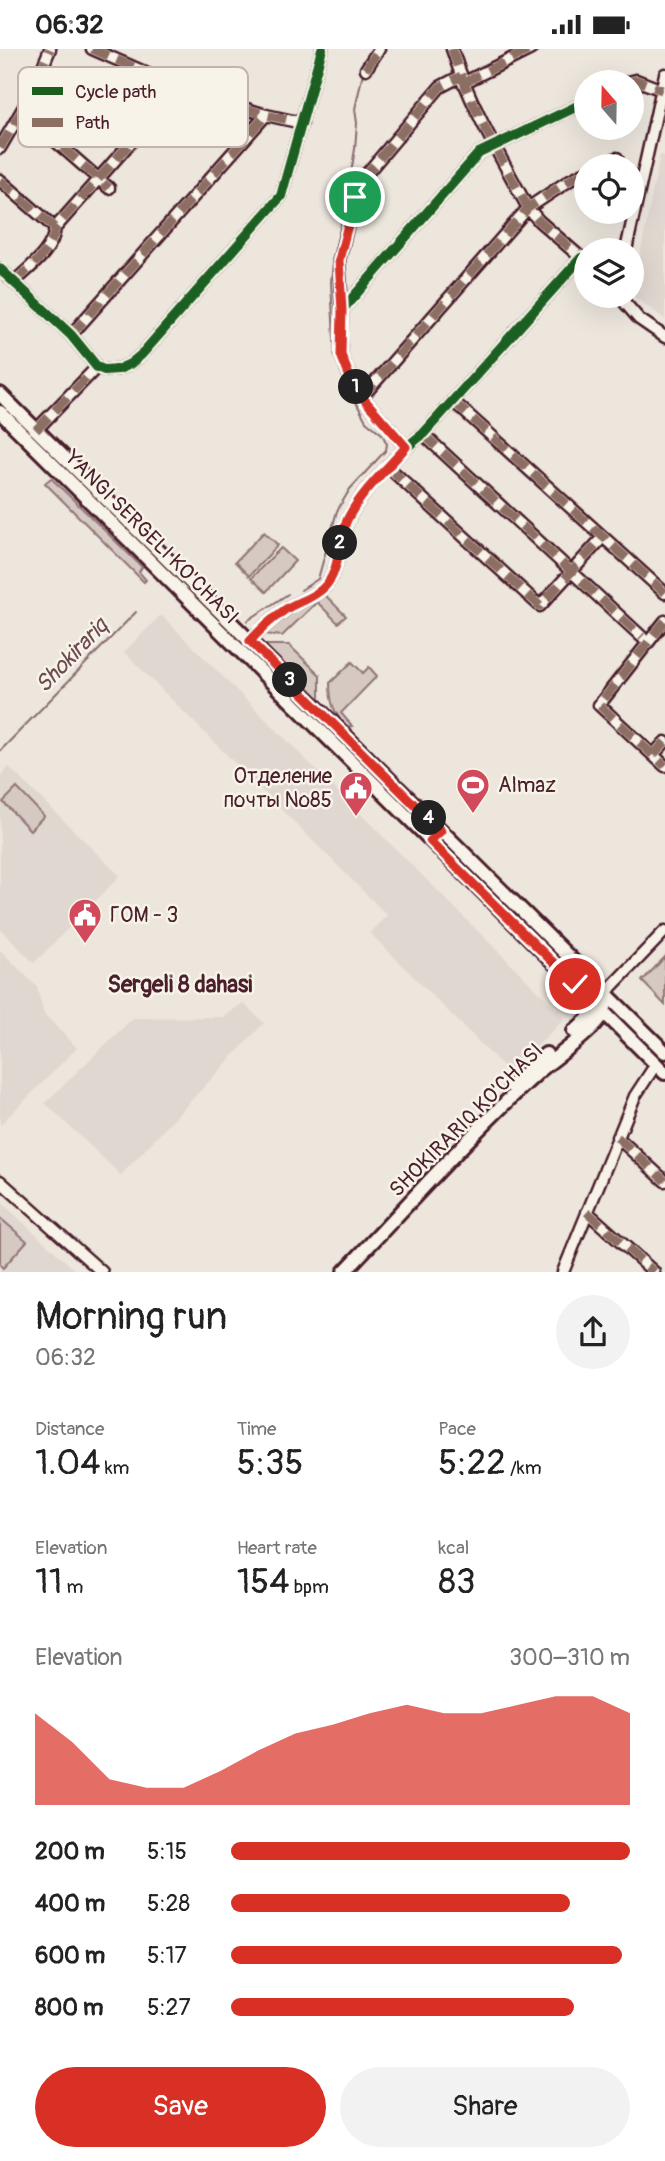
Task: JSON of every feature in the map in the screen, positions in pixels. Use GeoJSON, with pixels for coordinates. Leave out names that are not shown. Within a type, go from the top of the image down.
{"type":"FeatureCollection","features":[{"type":"Feature","properties":{"kind":"main road","name":"YANGI SERGELI KO'CHASI"},"geometry":{"type":"LineString","coordinates":[[0,394],[665,1052]]}},
{"type":"Feature","properties":{"kind":"main road","name":"YANGI SERGELI KO'CHASI"},"geometry":{"type":"LineString","coordinates":[[0,412],[661,1068]]}},
{"type":"Feature","properties":{"kind":"main road"},"geometry":{"type":"LineString","coordinates":[[197,609],[206,598]]}},
{"type":"Feature","properties":{"kind":"main road"},"geometry":{"type":"LineString","coordinates":[[335,746],[346,736]]}},
{"type":"Feature","properties":{"kind":"main road"},"geometry":{"type":"LineString","coordinates":[[430,841],[441,831]]}},
{"type":"Feature","properties":{"kind":"main road"},"geometry":{"type":"LineString","coordinates":[[601,1010],[607,993]]}},
{"type":"Feature","properties":{"kind":"main road","name":"SHOKIRARIQ KO'CHASI"},"geometry":{"type":"LineString","coordinates":[[333,1272],[517,1080],[601,1010]]}},
{"type":"Feature","properties":{"kind":"main road","name":"SHOKIRARIQ KO'CHASI"},"geometry":{"type":"LineString","coordinates":[[344,1272],[516,1092],[586,1033],[601,1010]]}},
{"type":"Feature","properties":{"kind":"street"},"geometry":{"type":"LineString","coordinates":[[43,67],[50,49]]}},
{"type":"Feature","properties":{"kind":"street"},"geometry":{"type":"LineString","coordinates":[[92,49],[133,67]]}},
{"type":"Feature","properties":{"kind":"street"},"geometry":{"type":"LineString","coordinates":[[0,269],[71,335],[97,367],[104,370],[119,369],[130,364],[141,355],[281,196],[322,49]]}},
{"type":"Feature","properties":{"kind":"street"},"geometry":{"type":"LineString","coordinates":[[366,69],[379,49]]}},
{"type":"Feature","properties":{"kind":"street"},"geometry":{"type":"LineString","coordinates":[[452,49],[462,80],[528,208],[574,251]]}},
{"type":"Feature","properties":{"kind":"street"},"geometry":{"type":"LineString","coordinates":[[406,447],[362,397],[341,355],[339,260],[358,184],[440,87],[531,49]]}},
{"type":"Feature","properties":{"kind":"street"},"geometry":{"type":"LineString","coordinates":[[629,238],[665,74]]}},
{"type":"Feature","properties":{"kind":"street"},"geometry":{"type":"LineString","coordinates":[[644,83],[662,90]]}},
{"type":"Feature","properties":{"kind":"street"},"geometry":{"type":"LineString","coordinates":[[342,310],[479,153],[574,108]]}},
{"type":"Feature","properties":{"kind":"street"},"geometry":{"type":"LineString","coordinates":[[248,109],[302,123]]}},
{"type":"Feature","properties":{"kind":"street"},"geometry":{"type":"LineString","coordinates":[[248,135],[266,115]]}},
{"type":"Feature","properties":{"kind":"street"},"geometry":{"type":"LineString","coordinates":[[0,148],[18,119]]}},
{"type":"Feature","properties":{"kind":"street"},"geometry":{"type":"LineString","coordinates":[[62,147],[108,188]]}},
{"type":"Feature","properties":{"kind":"street"},"geometry":{"type":"LineString","coordinates":[[14,282],[46,251],[52,243],[55,228],[126,147]]}},
{"type":"Feature","properties":{"kind":"street"},"geometry":{"type":"LineString","coordinates":[[71,335],[238,147]]}},
{"type":"Feature","properties":{"kind":"street"},"geometry":{"type":"LineString","coordinates":[[362,397],[528,208],[574,178]]}},
{"type":"Feature","properties":{"kind":"street"},"geometry":{"type":"LineString","coordinates":[[0,180],[55,228]]}},
{"type":"Feature","properties":{"kind":"street"},"geometry":{"type":"LineString","coordinates":[[250,641],[287,608],[327,584],[348,518],[365,493],[574,271]]}},
{"type":"Feature","properties":{"kind":"street"},"geometry":{"type":"LineString","coordinates":[[629,308],[639,319],[665,337]]}},
{"type":"Feature","properties":{"kind":"street"},"geometry":{"type":"LineString","coordinates":[[36,430],[97,367]]}},
{"type":"Feature","properties":{"kind":"street"},"geometry":{"type":"LineString","coordinates":[[453,401],[665,593]]}},
{"type":"Feature","properties":{"kind":"street"},"geometry":{"type":"LineString","coordinates":[[423,434],[642,637]]}},
{"type":"Feature","properties":{"kind":"street"},"geometry":{"type":"LineString","coordinates":[[388,467],[540,606],[603,537]]}},
{"type":"Feature","properties":{"kind":"street"},"geometry":{"type":"LineString","coordinates":[[665,621],[599,705],[665,766]]}},
{"type":"Feature","properties":{"kind":"street"},"geometry":{"type":"LineString","coordinates":[[653,755],[665,742]]}},
{"type":"Feature","properties":{"kind":"street"},"geometry":{"type":"LineString","coordinates":[[607,993],[665,931]]}},
{"type":"Feature","properties":{"kind":"street"},"geometry":{"type":"LineString","coordinates":[[562,1272],[635,1097],[661,1068]]}},
{"type":"Feature","properties":{"kind":"street"},"geometry":{"type":"LineString","coordinates":[[617,1137],[665,1181]]}},
{"type":"Feature","properties":{"kind":"street"},"geometry":{"type":"LineString","coordinates":[[0,1181],[102,1272]]}},
{"type":"Feature","properties":{"kind":"street"},"geometry":{"type":"LineString","coordinates":[[587,1212],[654,1272]]}},
{"type":"Feature","properties":{"kind":"shaded area"},"geometry":{"type":"Polygon","coordinates":[[[660,155],[665,156],[665,319],[644,304],[643,238],[660,155]]]}},
{"type":"Feature","properties":{"kind":"shaded area"},"geometry":{"type":"Polygon","coordinates":[[[51,478],[142,567],[139,572],[146,580],[144,582],[45,483],[51,478]]]}},
{"type":"Feature","properties":{"kind":"shaded area"},"geometry":{"type":"Polygon","coordinates":[[[264,532],[278,545],[249,576],[235,562],[264,532]]]}},
{"type":"Feature","properties":{"kind":"shaded area"},"geometry":{"type":"Polygon","coordinates":[[[281,548],[295,561],[266,592],[251,578],[281,548]]]}},
{"type":"Feature","properties":{"kind":"shaded area"},"geometry":{"type":"Polygon","coordinates":[[[325,595],[346,616],[338,623],[317,602],[282,636],[264,634],[297,609],[325,595]]]}},
{"type":"Feature","properties":{"kind":"shaded area"},"geometry":{"type":"Polygon","coordinates":[[[161,615],[565,1018],[510,1073],[370,933],[387,915],[124,652],[161,615]]]}},
{"type":"Feature","properties":{"kind":"shaded area"},"geometry":{"type":"Polygon","coordinates":[[[264,645],[289,645],[320,675],[320,701],[264,645]]]}},
{"type":"Feature","properties":{"kind":"shaded area"},"geometry":{"type":"Polygon","coordinates":[[[352,662],[363,673],[369,667],[377,676],[341,713],[352,726],[347,727],[333,707],[330,683],[352,662]]]}},
{"type":"Feature","properties":{"kind":"shaded area"},"geometry":{"type":"Polygon","coordinates":[[[9,767],[120,876],[34,963],[0,929],[0,776],[9,767]]]}},
{"type":"Feature","properties":{"kind":"shaded area"},"geometry":{"type":"Polygon","coordinates":[[[17,788],[44,816],[30,830],[3,802],[17,788]]]}},
{"type":"Feature","properties":{"kind":"shaded area"},"geometry":{"type":"Polygon","coordinates":[[[0,950],[37,987],[44,1014],[77,1048],[0,1125],[0,950]]]}},
{"type":"Feature","properties":{"kind":"shaded area"},"geometry":{"type":"Polygon","coordinates":[[[665,957],[665,1005],[642,981],[665,957]]]}},
{"type":"Feature","properties":{"kind":"shaded area"},"geometry":{"type":"Polygon","coordinates":[[[243,1003],[264,1023],[121,1175],[45,1103],[133,1018],[223,1017],[243,1003]]]}},
{"type":"Feature","properties":{"kind":"shaded area"},"geometry":{"type":"Polygon","coordinates":[[[0,1201],[77,1272],[0,1272],[0,1201]]]}},
{"type":"Feature","properties":{"kind":"shaded area"},"geometry":{"type":"Polygon","coordinates":[[[0,1218],[27,1241],[3,1268],[0,1265],[0,1218]]]}},
{"type":"Feature","properties":{"kind":"waterway","name":"Shokirariq"},"geometry":{"type":"LineString","coordinates":[[368,58],[372,49]]}},
{"type":"Feature","properties":{"kind":"waterway","name":"Shokirariq"},"geometry":{"type":"LineString","coordinates":[[341,233],[355,149],[355,109],[363,73]]}},
{"type":"Feature","properties":{"kind":"waterway","name":"Shokirariq"},"geometry":{"type":"LineString","coordinates":[[301,590],[318,579],[337,511],[350,489],[386,450],[387,444],[382,434],[366,421],[335,357],[331,282],[334,256],[339,242]]}},
{"type":"Feature","properties":{"kind":"waterway","name":"Shokirariq"},"geometry":{"type":"LineString","coordinates":[[247,621],[288,594]]}},
{"type":"Feature","properties":{"kind":"waterway","name":"Shokirariq"},"geometry":{"type":"LineString","coordinates":[[0,751],[136,612]]}},
{"type":"Feature","properties":{"kind":"marked path"},"geometry":{"type":"LineString","coordinates":[[43,67],[50,49]]}},
{"type":"Feature","properties":{"kind":"marked path"},"geometry":{"type":"LineString","coordinates":[[92,49],[133,67]]}},
{"type":"Feature","properties":{"kind":"marked path"},"geometry":{"type":"LineString","coordinates":[[366,69],[379,49]]}},
{"type":"Feature","properties":{"kind":"marked path"},"geometry":{"type":"LineString","coordinates":[[452,49],[477,111],[528,208],[574,252]]}},
{"type":"Feature","properties":{"kind":"marked path"},"geometry":{"type":"LineString","coordinates":[[463,83],[531,49]]}},
{"type":"Feature","properties":{"kind":"marked path"},"geometry":{"type":"LineString","coordinates":[[342,310],[339,260],[358,184],[440,87],[461,76]]}},
{"type":"Feature","properties":{"kind":"marked path"},"geometry":{"type":"LineString","coordinates":[[644,83],[662,90]]}},
{"type":"Feature","properties":{"kind":"marked path"},"geometry":{"type":"LineString","coordinates":[[248,109],[302,123]]}},
{"type":"Feature","properties":{"kind":"marked path"},"geometry":{"type":"LineString","coordinates":[[248,135],[266,115]]}},
{"type":"Feature","properties":{"kind":"marked path"},"geometry":{"type":"LineString","coordinates":[[0,148],[18,117]]}},
{"type":"Feature","properties":{"kind":"marked path"},"geometry":{"type":"LineString","coordinates":[[62,147],[109,188]]}},
{"type":"Feature","properties":{"kind":"marked path"},"geometry":{"type":"LineString","coordinates":[[14,282],[40,258],[50,244],[55,228],[127,147]]}},
{"type":"Feature","properties":{"kind":"marked path"},"geometry":{"type":"LineString","coordinates":[[71,335],[238,147]]}},
{"type":"Feature","properties":{"kind":"marked path"},"geometry":{"type":"LineString","coordinates":[[362,397],[528,208],[574,178]]}},
{"type":"Feature","properties":{"kind":"marked path"},"geometry":{"type":"LineString","coordinates":[[0,180],[55,228]]}},
{"type":"Feature","properties":{"kind":"marked path"},"geometry":{"type":"LineString","coordinates":[[36,430],[97,367]]}},
{"type":"Feature","properties":{"kind":"marked path"},"geometry":{"type":"LineString","coordinates":[[453,401],[665,593]]}},
{"type":"Feature","properties":{"kind":"marked path"},"geometry":{"type":"LineString","coordinates":[[423,434],[642,637]]}},
{"type":"Feature","properties":{"kind":"marked path"},"geometry":{"type":"LineString","coordinates":[[388,467],[540,606],[603,537]]}},
{"type":"Feature","properties":{"kind":"marked path"},"geometry":{"type":"LineString","coordinates":[[665,621],[599,705],[665,766]]}},
{"type":"Feature","properties":{"kind":"marked path"},"geometry":{"type":"LineString","coordinates":[[653,755],[665,742]]}},
{"type":"Feature","properties":{"kind":"marked path"},"geometry":{"type":"LineString","coordinates":[[617,1137],[665,1181]]}},
{"type":"Feature","properties":{"kind":"marked path"},"geometry":{"type":"LineString","coordinates":[[587,1212],[654,1272]]}},
{"type":"Feature","properties":{"kind":"cycle path"},"geometry":{"type":"LineString","coordinates":[[0,269],[71,335],[97,367],[104,370],[119,369],[130,364],[141,355],[281,196],[322,49]]}},
{"type":"Feature","properties":{"kind":"cycle path"},"geometry":{"type":"LineString","coordinates":[[406,447],[362,397],[345,365],[341,355],[342,310],[479,153],[574,108]]}},
{"type":"Feature","properties":{"kind":"cycle path"},"geometry":{"type":"LineString","coordinates":[[250,641],[281,612],[314,595],[327,584],[337,562],[347,523],[369,487],[391,462],[423,434],[574,266]]}},
{"type":"Feature","properties":{"kind":"place","name":"Almaz"},"geometry":{"type":"Point","coordinates":[473,815]}},
{"type":"Feature","properties":{"kind":"place","name":"Отделение почты №85"},"geometry":{"type":"Point","coordinates":[356,818]}},
{"type":"Feature","properties":{"kind":"place","name":"ГОМ - 3"},"geometry":{"type":"Point","coordinates":[85,945]}},
{"type":"Feature","properties":{"kind":"district","name":"Sergeli 8 dahasi"},"geometry":{"type":"Point","coordinates":[180,984]}},
{"type":"Feature","properties":{"kind":"route"},"geometry":{"type":"LineString","coordinates":[[355,197],[339,260],[341,355],[362,397],[406,447],[348,518],[327,584],[287,608],[250,641],[441,831],[430,841],[575,984]]}}]}
